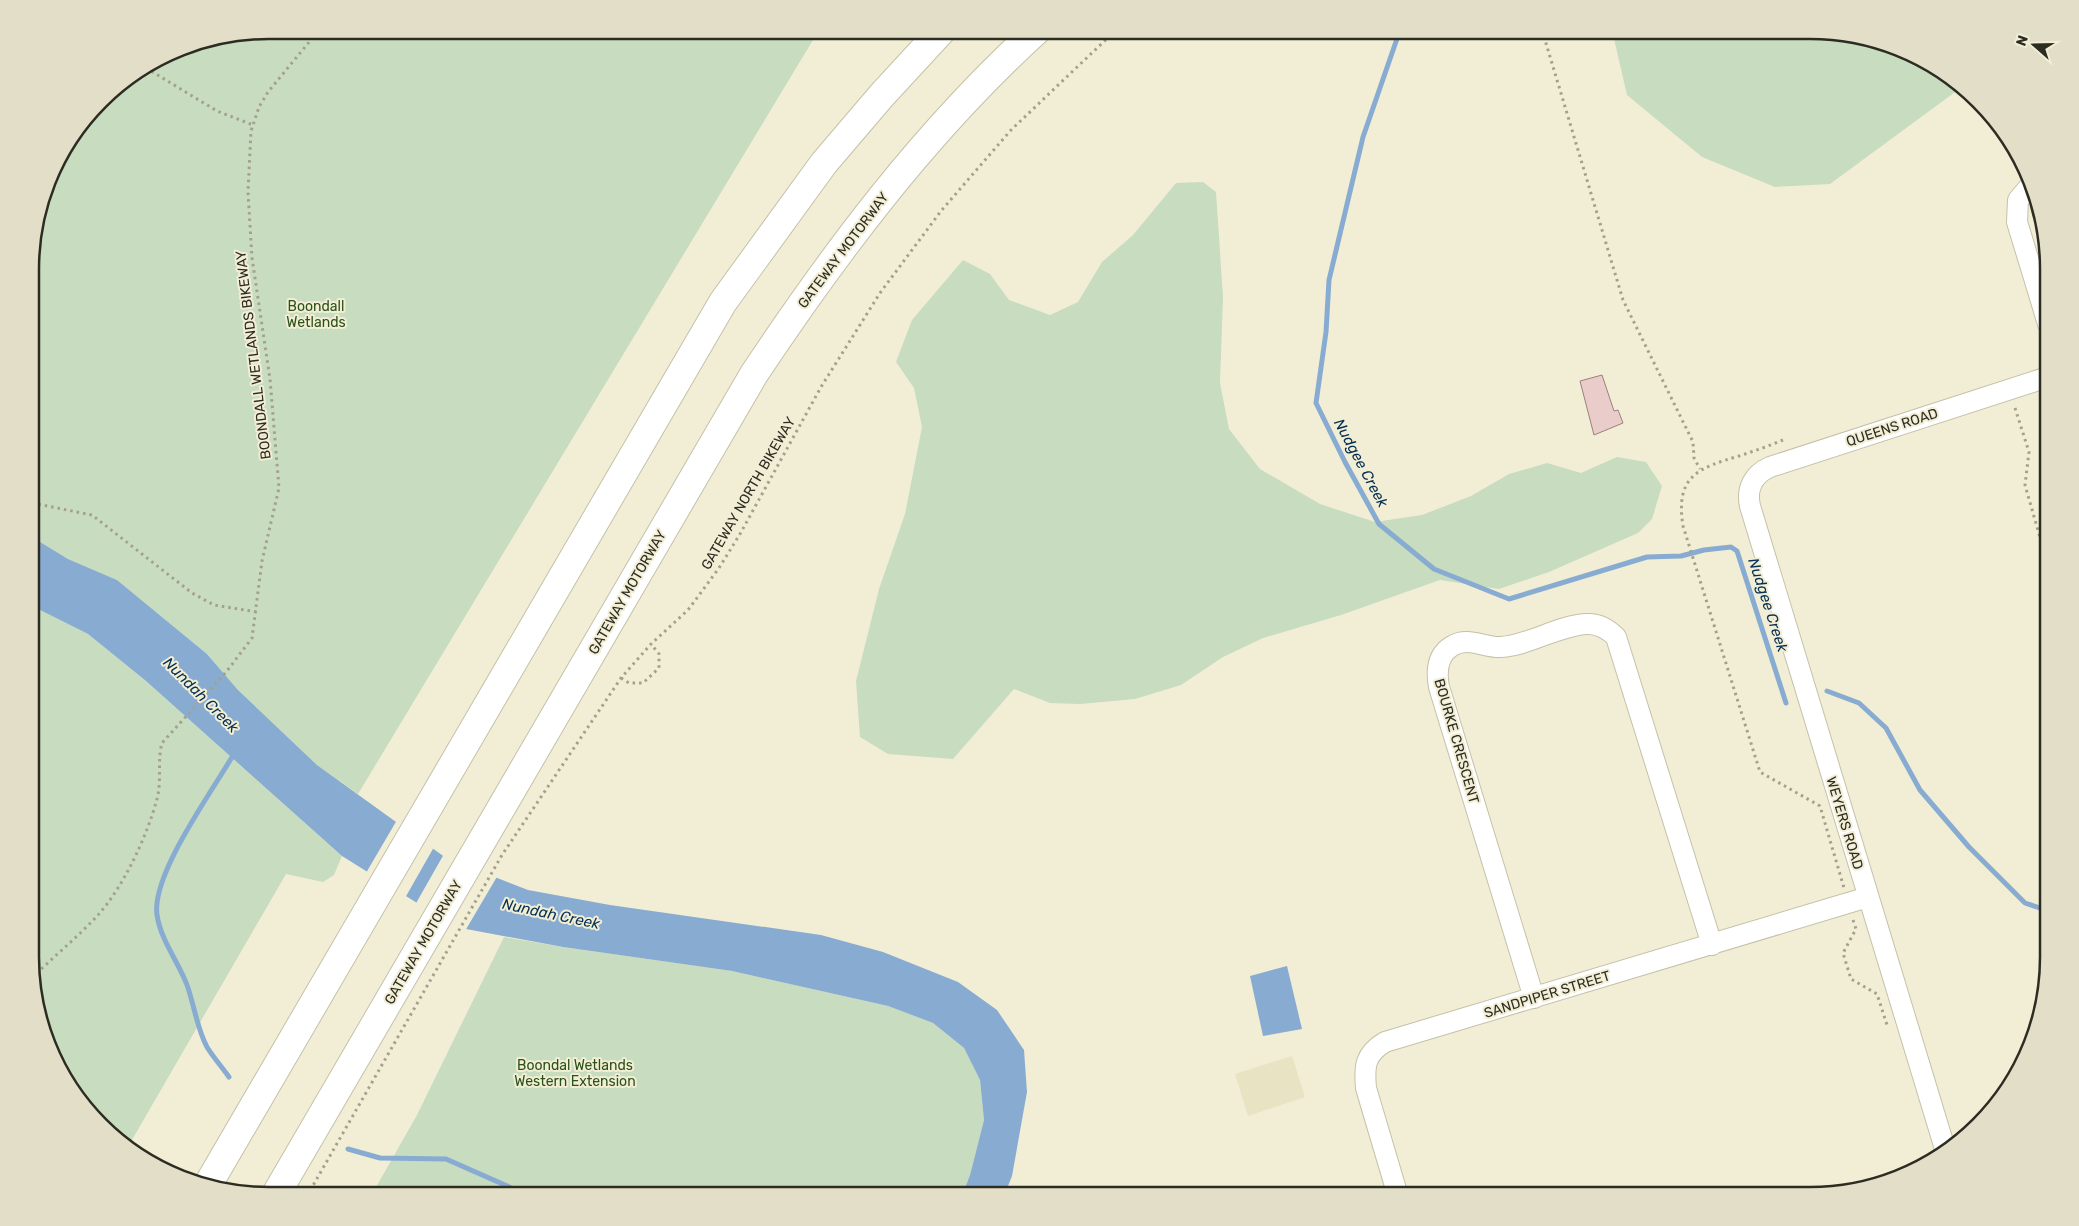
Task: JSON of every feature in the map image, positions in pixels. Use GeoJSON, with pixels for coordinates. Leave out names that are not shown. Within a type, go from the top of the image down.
{"type":"FeatureCollection","features":[{"type":"Feature","properties":{"kind":"highway"},"geometry":{"type":"LineString","coordinates":[[211,1180],[723,302],[824,163],[882,95],[934,39]]}},
{"type":"Feature","properties":{"kind":"highway","name":"GATEWAY MOTORWAY"},"geometry":{"type":"LineString","coordinates":[[281,1187],[427,960],[492,849],[754,374],[841,249],[896,179],[950,118],[1028,39]]}},
{"type":"Feature","properties":{"kind":"street"},"geometry":{"type":"LineString","coordinates":[[2026,190],[2018,200],[2017,222],[2040,298]]}},
{"type":"Feature","properties":{"kind":"street","name":"QUEENS ROAD"},"geometry":{"type":"LineString","coordinates":[[1749,493],[1756,478],[1770,466],[2040,380]]}},
{"type":"Feature","properties":{"kind":"street","name":"WEYERS ROAD"},"geometry":{"type":"LineString","coordinates":[[1749,493],[1752,512],[1944,1145]]}},
{"type":"Feature","properties":{"kind":"street","name":"BOURKE CRESCENT"},"geometry":{"type":"LineString","coordinates":[[1534,998],[1439,687],[1438,664],[1446,650],[1458,643],[1471,642],[1494,647],[1509,646],[1587,624],[1603,627],[1616,637],[1621,647],[1712,945]]}},
{"type":"Feature","properties":{"kind":"street","name":"SANDPIPER STREET"},"geometry":{"type":"LineString","coordinates":[[1395,1187],[1366,1088],[1364,1072],[1373,1049],[1385,1042],[1868,898]]}},
{"type":"Feature","properties":{"kind":"path","name":"BOONDALL WETLANDS BIKEWAY"},"geometry":{"type":"LineString","coordinates":[[39,971],[98,915],[122,880],[147,829],[157,799],[160,787],[162,743],[248,646],[257,612],[262,561],[279,488],[270,379],[252,258],[248,161],[254,124],[259,107],[268,92],[311,39]]}},
{"type":"Feature","properties":{"kind":"path","name":"GATEWAY NORTH BIKEWAY"},"geometry":{"type":"LineString","coordinates":[[312,1187],[395,1046],[427,960],[492,849],[621,678],[651,644],[688,610],[719,568],[839,357],[909,252],[966,180],[1011,130],[1056,84],[1106,39]]}},
{"type":"Feature","properties":{"kind":"path"},"geometry":{"type":"LineString","coordinates":[[1545,39],[1623,300],[1693,442],[1694,458],[1700,469]]}},
{"type":"Feature","properties":{"kind":"path"},"geometry":{"type":"LineString","coordinates":[[152,71],[217,111],[254,124]]}},
{"type":"Feature","properties":{"kind":"path"},"geometry":{"type":"LineString","coordinates":[[2015,408],[2029,452],[2025,486],[2040,538]]}},
{"type":"Feature","properties":{"kind":"path"},"geometry":{"type":"LineString","coordinates":[[1783,440],[1700,469],[1689,481],[1682,503],[1683,526],[1691,546],[1760,772],[1820,806],[1845,891]]}},
{"type":"Feature","properties":{"kind":"path"},"geometry":{"type":"LineString","coordinates":[[39,504],[92,515],[192,593],[214,605],[257,612]]}},
{"type":"Feature","properties":{"kind":"path"},"geometry":{"type":"LineString","coordinates":[[621,678],[629,683],[643,683],[659,668],[659,654],[651,644]]}},
{"type":"Feature","properties":{"kind":"path"},"geometry":{"type":"LineString","coordinates":[[1852,915],[1856,929],[1843,953],[1851,979],[1877,994],[1889,1032]]}},
{"type":"Feature","properties":{"kind":"shaded area"},"geometry":{"type":"Polygon","coordinates":[[[1292,1056],[1305,1097],[1248,1116],[1235,1074],[1292,1056]]]}},
{"type":"Feature","properties":{"kind":"green space","name":"Boondall Wetlands"},"geometry":{"type":"Polygon","coordinates":[[[253,39],[814,39],[358,794],[317,765],[238,690],[207,654],[117,580],[68,559],[39,541],[39,253],[43,224],[56,181],[77,141],[106,106],[141,77],[167,62],[195,51],[224,43],[253,39]]]}},
{"type":"Feature","properties":{"kind":"green space"},"geometry":{"type":"Polygon","coordinates":[[[1614,39],[1826,39],[1855,43],[1884,51],[1912,62],[1938,77],[1956,91],[1830,184],[1775,187],[1702,157],[1627,95],[1614,39]]]}},
{"type":"Feature","properties":{"kind":"green space"},"geometry":{"type":"Polygon","coordinates":[[[1203,182],[1216,192],[1223,297],[1220,383],[1229,429],[1260,469],[1320,504],[1375,522],[1422,515],[1471,496],[1509,474],[1547,463],[1581,473],[1617,457],[1646,462],[1662,486],[1652,519],[1638,533],[1549,572],[1499,589],[1440,580],[1341,615],[1263,638],[1223,657],[1181,685],[1135,699],[1080,704],[1050,703],[1014,689],[953,759],[888,754],[860,737],[856,681],[879,589],[905,514],[922,427],[914,388],[896,362],[912,320],[963,260],[990,274],[1009,300],[1050,315],[1078,302],[1102,262],[1133,235],[1176,183],[1203,182]]]}},
{"type":"Feature","properties":{"kind":"green space"},"geometry":{"type":"Polygon","coordinates":[[[39,610],[88,634],[146,681],[342,856],[334,875],[323,882],[286,874],[131,1142],[106,1120],[77,1085],[56,1045],[43,1002],[39,973],[39,610]]]}},
{"type":"Feature","properties":{"kind":"green space","name":"Boondal Wetlands Western Extension"},"geometry":{"type":"Polygon","coordinates":[[[504,937],[732,971],[888,1006],[933,1023],[964,1048],[980,1080],[984,1120],[965,1187],[376,1187],[417,1115],[504,937]]]}},
{"type":"Feature","properties":{"kind":"water","name":"Nundah Creek"},"geometry":{"type":"Polygon","coordinates":[[[39,541],[68,559],[117,580],[207,654],[238,690],[317,765],[446,858],[528,890],[610,905],[821,935],[883,952],[958,982],[997,1010],[1024,1050],[1027,1092],[1012,1176],[1008,1187],[965,1187],[984,1120],[980,1080],[964,1048],[933,1023],[888,1006],[732,971],[563,947],[466,929],[441,918],[342,856],[146,681],[88,634],[39,610],[39,541]]]}},
{"type":"Feature","properties":{"kind":"water"},"geometry":{"type":"Polygon","coordinates":[[[1287,966],[1302,1029],[1263,1036],[1250,976],[1287,966]]]}},
{"type":"Feature","properties":{"kind":"pier"},"geometry":{"type":"Polygon","coordinates":[[[397,820],[434,847],[405,898],[366,873],[397,820]]]}},
{"type":"Feature","properties":{"kind":"pier"},"geometry":{"type":"Polygon","coordinates":[[[444,854],[498,875],[465,931],[440,921],[415,905],[444,854]]]}},
{"type":"Feature","properties":{"kind":"building"},"geometry":{"type":"Polygon","coordinates":[[[1602,375],[1614,411],[1618,410],[1623,423],[1594,435],[1580,381],[1602,375]]]}},
{"type":"Feature","properties":{"kind":"waterway","name":"Nudgee Creek"},"geometry":{"type":"LineString","coordinates":[[1397,39],[1363,137],[1329,280],[1326,332],[1316,403],[1345,462],[1379,524],[1434,569],[1509,599],[1647,557],[1681,556],[1704,550],[1731,547],[1737,551],[1786,703]]}},
{"type":"Feature","properties":{"kind":"waterway","name":"Nudgee Creek"},"geometry":{"type":"LineString","coordinates":[[1827,691],[1859,703],[1886,728],[1920,790],[1969,847],[2025,903],[2040,908]]}},
{"type":"Feature","properties":{"kind":"waterway"},"geometry":{"type":"LineString","coordinates":[[229,1077],[209,1051],[204,1040],[187,985],[162,934],[157,915],[158,898],[164,877],[174,855],[235,752]]}},
{"type":"Feature","properties":{"kind":"waterway"},"geometry":{"type":"LineString","coordinates":[[348,1149],[380,1158],[446,1159],[509,1187]]}}]}
